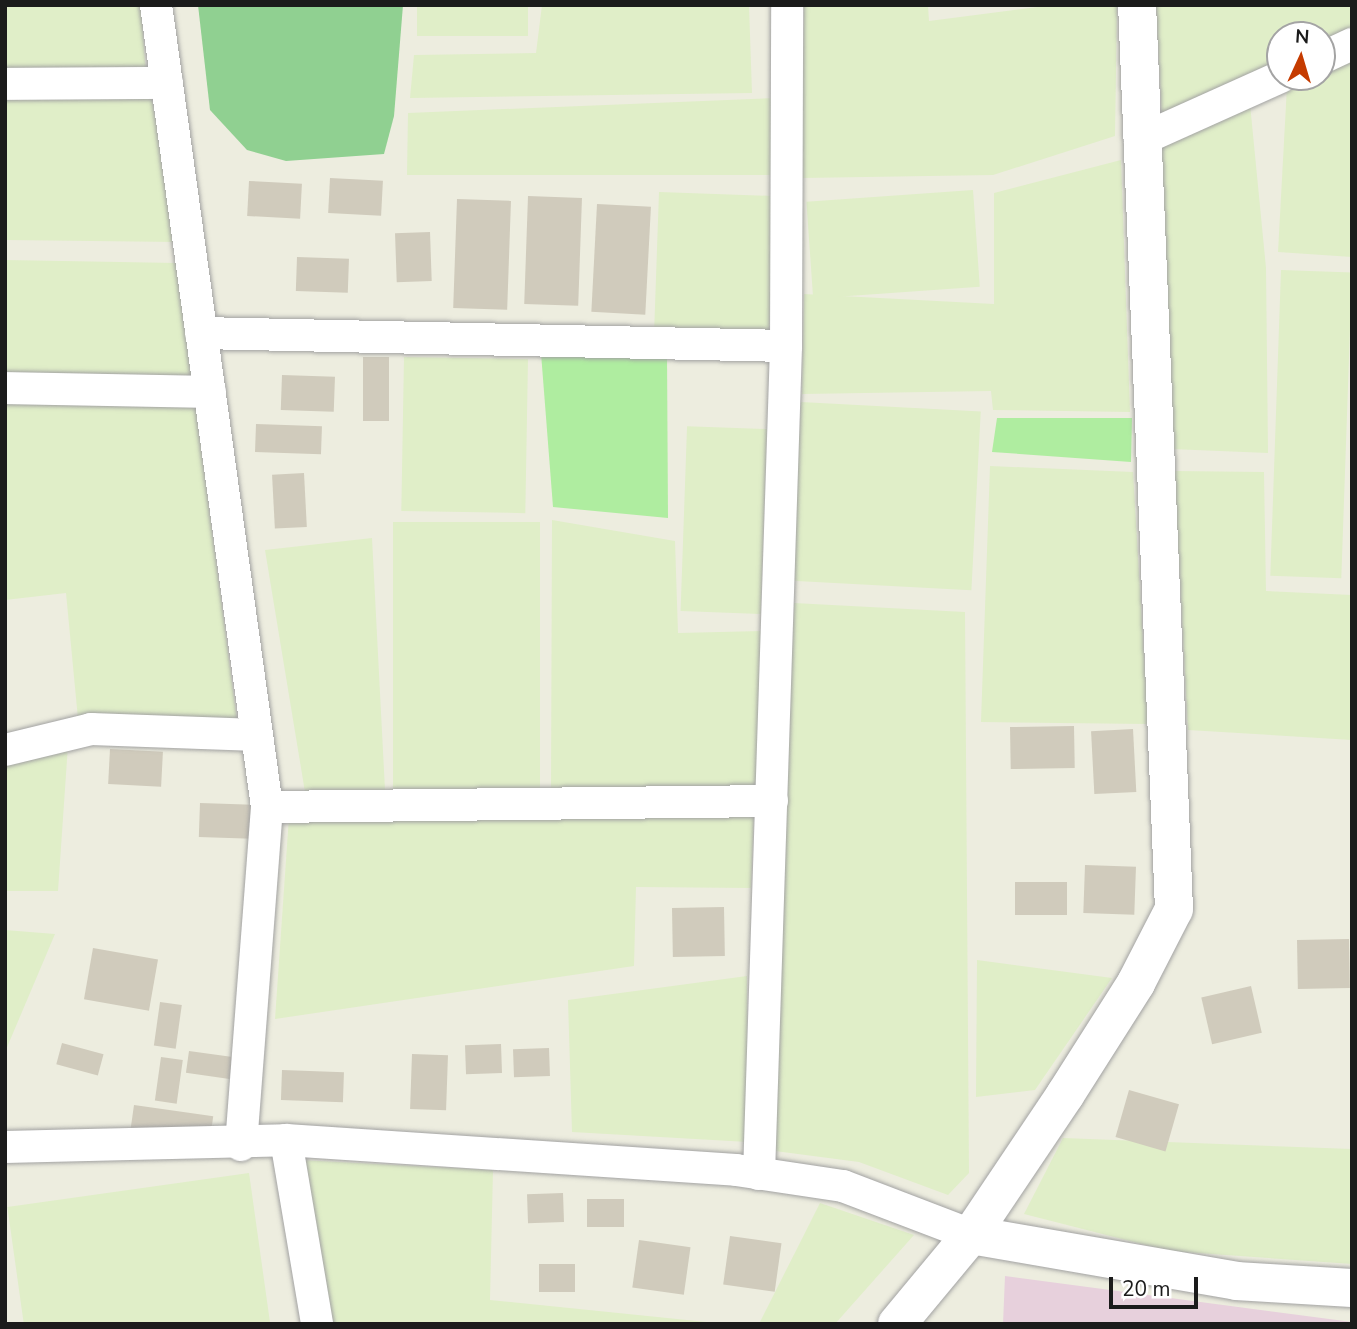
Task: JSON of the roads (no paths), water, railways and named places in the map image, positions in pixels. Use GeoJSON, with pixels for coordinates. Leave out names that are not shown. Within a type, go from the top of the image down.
{"type":"FeatureCollection","features":[{"type":"Feature","properties":{"kind":"street"},"geometry":{"type":"LineString","coordinates":[[156,5],[267,807],[241,1144]]}},
{"type":"Feature","properties":{"kind":"street"},"geometry":{"type":"LineString","coordinates":[[759,1174],[786,346],[788,5]]}},
{"type":"Feature","properties":{"kind":"street"},"geometry":{"type":"LineString","coordinates":[[897,1324],[971,1235],[1136,984],[1174,909],[1177,872],[1140,140],[1137,5]]}},
{"type":"Feature","properties":{"kind":"street"},"geometry":{"type":"LineString","coordinates":[[1336,51],[1352,44]]}},
{"type":"Feature","properties":{"kind":"street"},"geometry":{"type":"LineString","coordinates":[[5,84],[167,82]]}},
{"type":"Feature","properties":{"kind":"street"},"geometry":{"type":"LineString","coordinates":[[1140,140],[1266,82]]}},
{"type":"Feature","properties":{"kind":"street"},"geometry":{"type":"LineString","coordinates":[[201,333],[786,346]]}},
{"type":"Feature","properties":{"kind":"street"},"geometry":{"type":"LineString","coordinates":[[5,388],[210,392]]}},
{"type":"Feature","properties":{"kind":"street"},"geometry":{"type":"LineString","coordinates":[[5,750],[91,729],[257,735]]}},
{"type":"Feature","properties":{"kind":"street"},"geometry":{"type":"LineString","coordinates":[[267,807],[772,800]]}},
{"type":"Feature","properties":{"kind":"street"},"geometry":{"type":"LineString","coordinates":[[5,1147],[241,1144],[286,1140],[759,1174],[843,1186],[971,1235],[1236,1281],[1352,1288]]}},
{"type":"Feature","properties":{"kind":"street"},"geometry":{"type":"LineString","coordinates":[[286,1140],[317,1324]]}}]}
